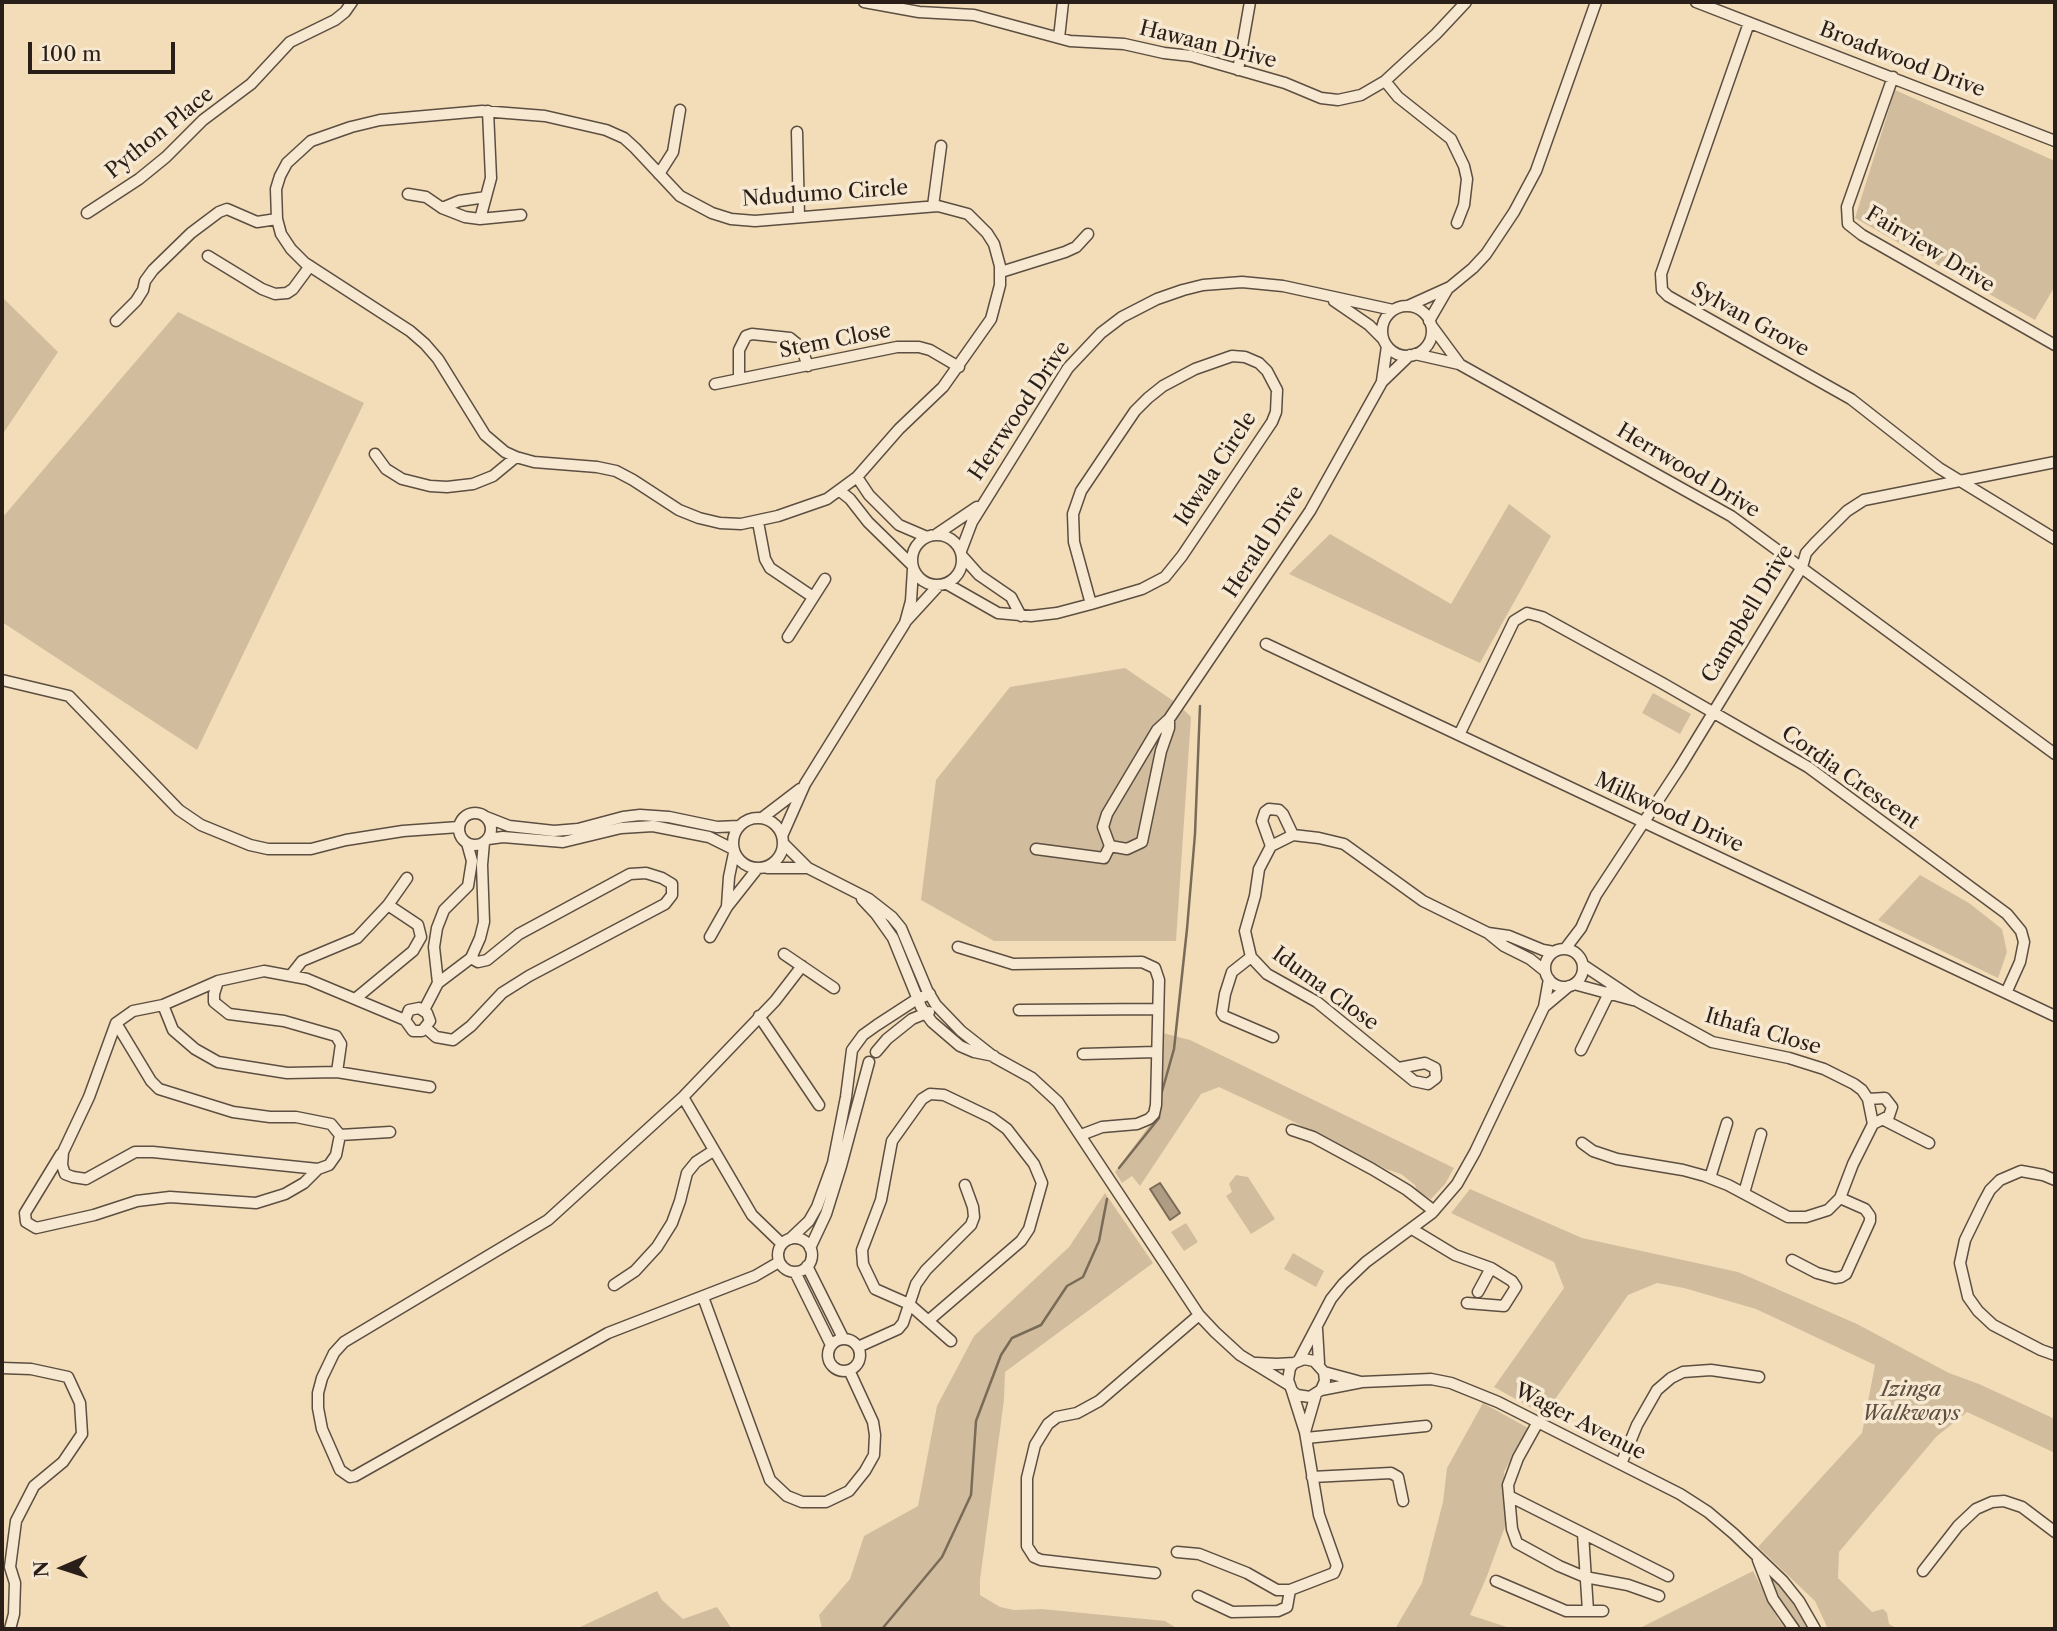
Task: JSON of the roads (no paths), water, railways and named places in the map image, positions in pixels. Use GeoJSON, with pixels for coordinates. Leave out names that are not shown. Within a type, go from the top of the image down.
{"type":"FeatureCollection","features":[{"type":"Feature","properties":{"kind":"street","name":"Python Place"},"geometry":{"type":"LineString","coordinates":[[87,213],[139,179],[166,157],[203,120],[251,84],[290,42],[335,20],[352,2]]}},
{"type":"Feature","properties":{"kind":"street","name":"Hawaan Drive"},"geometry":{"type":"LineString","coordinates":[[864,2],[900,5],[933,13],[974,15],[1080,42],[1124,44],[1164,54],[1191,56],[1338,100],[1361,95],[1385,81],[1466,2]]}},
{"type":"Feature","properties":{"kind":"street"},"geometry":{"type":"LineString","coordinates":[[1059,38],[1063,2]]}},
{"type":"Feature","properties":{"kind":"street"},"geometry":{"type":"LineString","coordinates":[[1238,70],[1250,2]]}},
{"type":"Feature","properties":{"kind":"street"},"geometry":{"type":"LineString","coordinates":[[1450,287],[1393,310],[1383,323],[1385,342],[1401,355],[1422,350],[1430,339],[1430,323],[1440,299],[1486,254],[1530,183],[1596,2]]}},
{"type":"Feature","properties":{"kind":"street","name":"Broadwood Drive"},"geometry":{"type":"LineString","coordinates":[[1696,2],[1893,76],[2055,141]]}},
{"type":"Feature","properties":{"kind":"street","name":"Sylvan Grove"},"geometry":{"type":"LineString","coordinates":[[1749,23],[1661,274],[1660,286],[1668,296],[1845,396],[1960,481],[2055,539]]}},
{"type":"Feature","properties":{"kind":"street","name":"Fairview Drive"},"geometry":{"type":"LineString","coordinates":[[1893,76],[1847,207],[1848,224],[1862,235],[2055,345]]}},
{"type":"Feature","properties":{"kind":"street"},"geometry":{"type":"LineString","coordinates":[[1385,81],[1398,97],[1451,139],[1464,166],[1466,179],[1464,205],[1457,223]]}},
{"type":"Feature","properties":{"kind":"street"},"geometry":{"type":"LineString","coordinates":[[659,174],[676,143],[680,110]]}},
{"type":"Feature","properties":{"kind":"street"},"geometry":{"type":"LineString","coordinates":[[480,219],[491,178],[488,111]]}},
{"type":"Feature","properties":{"kind":"street","name":"Ndudumo Circle"},"geometry":{"type":"LineString","coordinates":[[488,111],[545,116],[606,130],[629,143],[680,196],[712,213],[731,219],[755,221],[933,206],[968,214],[979,223],[994,244],[1001,272],[998,300],[991,319],[943,387],[899,429],[857,477],[840,491],[814,504],[758,522],[720,523],[699,518],[679,510],[616,471],[534,462],[516,457],[505,452],[485,435],[438,359],[425,344],[410,331],[310,267],[291,249],[281,234],[275,204],[280,176],[287,163],[311,141],[380,120],[488,111]]}},
{"type":"Feature","properties":{"kind":"street"},"geometry":{"type":"LineString","coordinates":[[797,132],[799,217]]}},
{"type":"Feature","properties":{"kind":"street"},"geometry":{"type":"LineString","coordinates":[[933,206],[941,146]]}},
{"type":"Feature","properties":{"kind":"street"},"geometry":{"type":"LineString","coordinates":[[408,194],[425,197],[442,208],[465,217],[480,219],[522,215]]}},
{"type":"Feature","properties":{"kind":"street"},"geometry":{"type":"LineString","coordinates":[[442,208],[459,201],[486,197]]}},
{"type":"Feature","properties":{"kind":"street"},"geometry":{"type":"LineString","coordinates":[[116,321],[140,295],[153,270],[191,233],[219,212],[227,209],[257,222],[277,219]]}},
{"type":"Feature","properties":{"kind":"street"},"geometry":{"type":"LineString","coordinates":[[1001,272],[1065,252],[1076,247],[1088,234]]}},
{"type":"Feature","properties":{"kind":"street"},"geometry":{"type":"LineString","coordinates":[[208,256],[252,284],[275,294],[287,293],[293,289],[310,267]]}},
{"type":"Feature","properties":{"kind":"street","name":"Herrwood Drive"},"geometry":{"type":"LineString","coordinates":[[962,554],[971,522],[1068,368],[1081,351],[1122,317],[1157,299],[1203,285],[1222,283],[1263,283],[1393,310]]}},
{"type":"Feature","properties":{"kind":"street","name":"Herrwood Drive"},"geometry":{"type":"LineString","coordinates":[[1326,296],[1346,307],[1385,342]]}},
{"type":"Feature","properties":{"kind":"street"},"geometry":{"type":"LineString","coordinates":[[1408,306],[1421,311],[1430,323]]}},
{"type":"Feature","properties":{"kind":"street","name":"Herrwood Drive"},"geometry":{"type":"LineString","coordinates":[[1430,323],[1459,364]]}},
{"type":"Feature","properties":{"kind":"street"},"geometry":{"type":"LineString","coordinates":[[739,380],[739,350],[746,337],[752,334],[790,338],[801,347],[808,366]]}},
{"type":"Feature","properties":{"kind":"street","name":"Herald Drive"},"geometry":{"type":"LineString","coordinates":[[1382,382],[1385,342]]}},
{"type":"Feature","properties":{"kind":"street","name":"Stem Close"},"geometry":{"type":"LineString","coordinates":[[715,384],[881,349],[908,346],[930,350],[959,367]]}},
{"type":"Feature","properties":{"kind":"street","name":"Herrwood Drive"},"geometry":{"type":"LineString","coordinates":[[1413,354],[1459,364],[1731,516],[2055,754]]}},
{"type":"Feature","properties":{"kind":"street","name":"Herald Drive"},"geometry":{"type":"LineString","coordinates":[[1037,849],[1104,858],[1110,846],[1103,827],[1107,814],[1157,730],[1169,719],[1310,511],[1382,382],[1413,354]]}},
{"type":"Feature","properties":{"kind":"street","name":"Idwala Circle"},"geometry":{"type":"LineString","coordinates":[[943,584],[998,613],[1021,615],[1057,613],[1091,604],[1156,583],[1165,577],[1272,422],[1276,412],[1277,390],[1273,380],[1259,363],[1245,357],[1232,356],[1185,374],[1148,398],[1115,439],[1081,491],[1073,514],[1074,542],[1091,604]]}},
{"type":"Feature","properties":{"kind":"street"},"geometry":{"type":"LineString","coordinates":[[374,454],[386,468],[402,479],[447,487],[473,484],[494,476],[516,457]]}},
{"type":"Feature","properties":{"kind":"street","name":"Campbell Drive"},"geometry":{"type":"LineString","coordinates":[[1581,928],[1596,895],[1713,712],[1815,543],[1857,504],[1874,498],[2055,463]]}},
{"type":"Feature","properties":{"kind":"street"},"geometry":{"type":"LineString","coordinates":[[857,477],[875,501],[899,525],[932,536],[949,537],[956,542],[979,575],[1011,597],[1021,615]]}},
{"type":"Feature","properties":{"kind":"street"},"geometry":{"type":"LineString","coordinates":[[840,491],[913,567],[923,582],[943,584]]}},
{"type":"Feature","properties":{"kind":"street","name":"Herrwood Drive"},"geometry":{"type":"LineString","coordinates":[[932,536],[959,522],[983,503]]}},
{"type":"Feature","properties":{"kind":"street"},"geometry":{"type":"LineString","coordinates":[[758,522],[765,559],[771,568],[813,597]]}},
{"type":"Feature","properties":{"kind":"street"},"geometry":{"type":"LineString","coordinates":[[905,623],[911,601],[913,551],[917,544],[932,536]]}},
{"type":"Feature","properties":{"kind":"street"},"geometry":{"type":"LineString","coordinates":[[710,937],[727,907],[761,868],[779,858],[783,839],[805,784],[905,623],[943,584],[959,573],[962,554]]}},
{"type":"Feature","properties":{"kind":"street"},"geometry":{"type":"LineString","coordinates":[[788,637],[825,579]]}},
{"type":"Feature","properties":{"kind":"street","name":"Cordia Crescent"},"geometry":{"type":"LineString","coordinates":[[1459,735],[1514,621],[1527,613],[1542,617],[1808,767],[2015,921],[2021,931],[2023,952],[2006,993]]}},
{"type":"Feature","properties":{"kind":"street","name":"Milkwood Drive"},"geometry":{"type":"LineString","coordinates":[[1266,644],[2055,1016]]}},
{"type":"Feature","properties":{"kind":"street"},"geometry":{"type":"LineString","coordinates":[[2,680],[69,695],[179,810],[201,825],[250,845],[268,849],[311,849],[346,840],[403,831],[458,827]]}},
{"type":"Feature","properties":{"kind":"street","name":"Herald Drive"},"geometry":{"type":"LineString","coordinates":[[1110,846],[1127,849],[1142,842],[1169,719]]}},
{"type":"Feature","properties":{"kind":"street"},"geometry":{"type":"LineString","coordinates":[[727,907],[735,833],[746,821],[762,818],[794,796],[805,784]]}},
{"type":"Feature","properties":{"kind":"street"},"geometry":{"type":"LineString","coordinates":[[1293,835],[1279,810],[1269,809],[1262,817],[1271,846],[1293,835],[1344,844],[1423,901],[1488,933],[1504,946],[1530,959],[1558,986],[1572,985]]}},
{"type":"Feature","properties":{"kind":"street"},"geometry":{"type":"LineString","coordinates":[[438,983],[434,947],[437,928],[444,910],[468,887],[472,861],[467,843],[460,836],[458,827],[469,813],[478,813],[509,826],[554,831],[578,829],[640,815],[669,817],[717,827],[740,826]]}},
{"type":"Feature","properties":{"kind":"street"},"geometry":{"type":"LineString","coordinates":[[424,1010],[438,983],[471,958],[475,951],[484,922],[482,865],[491,825],[486,817]]}},
{"type":"Feature","properties":{"kind":"street"},"geometry":{"type":"LineString","coordinates":[[762,818],[774,824],[808,868],[880,905],[901,928],[930,994],[939,1008],[961,1031],[994,1056],[1021,1071],[1058,1102],[1199,1315],[1227,1344],[1303,1397],[1362,1382]]}},
{"type":"Feature","properties":{"kind":"street"},"geometry":{"type":"LineString","coordinates":[[467,843],[476,845],[503,837],[563,842],[621,828],[653,826],[709,837],[734,851],[743,864],[761,868],[808,868]]}},
{"type":"Feature","properties":{"kind":"street","name":"Iduma Close"},"geometry":{"type":"LineString","coordinates":[[1271,846],[1259,869],[1245,931],[1251,957],[1267,974],[1317,1002],[1399,1068]]}},
{"type":"Feature","properties":{"kind":"street"},"geometry":{"type":"LineString","coordinates":[[426,1028],[436,1037],[453,1040],[471,1026],[502,993],[665,904],[672,895],[672,884],[646,873],[631,874],[519,934],[487,960],[478,962],[471,958]]}},
{"type":"Feature","properties":{"kind":"street"},"geometry":{"type":"LineString","coordinates":[[291,975],[302,961],[357,938],[388,905],[407,878]]}},
{"type":"Feature","properties":{"kind":"street"},"geometry":{"type":"LineString","coordinates":[[857,894],[893,938],[925,1014],[960,1046],[994,1056]]}},
{"type":"Feature","properties":{"kind":"street"},"geometry":{"type":"LineString","coordinates":[[355,999],[413,951],[421,937],[418,925],[388,905]]}},
{"type":"Feature","properties":{"kind":"street"},"geometry":{"type":"LineString","coordinates":[[1488,933],[1509,936],[1543,950],[1554,951],[1565,949],[1581,928]]}},
{"type":"Feature","properties":{"kind":"street"},"geometry":{"type":"LineString","coordinates":[[1544,1007],[1581,975],[1581,928]]}},
{"type":"Feature","properties":{"kind":"street"},"geometry":{"type":"LineString","coordinates":[[958,947],[1003,962],[1023,965],[1148,963],[1158,973],[1156,1105],[1149,1119],[1137,1124],[1102,1127],[1081,1135]]}},
{"type":"Feature","properties":{"kind":"street"},"geometry":{"type":"LineString","coordinates":[[1565,949],[1581,960]]}},
{"type":"Feature","properties":{"kind":"street"},"geometry":{"type":"LineString","coordinates":[[1177,1552],[1199,1554],[1247,1573],[1272,1588],[1290,1590],[1334,1573],[1337,1566],[1323,1530],[1306,1435],[1288,1374],[1331,1299],[1355,1271],[1434,1211],[1468,1167],[1544,1007],[1546,960],[1554,951]]}},
{"type":"Feature","properties":{"kind":"street"},"geometry":{"type":"LineString","coordinates":[[785,954],[834,988]]}},
{"type":"Feature","properties":{"kind":"street"},"geometry":{"type":"LineString","coordinates":[[1251,957],[1233,972],[1221,1007],[1222,1013],[1273,1037]]}},
{"type":"Feature","properties":{"kind":"street","name":"Ithafa Close"},"geometry":{"type":"LineString","coordinates":[[1581,960],[1611,989]]}},
{"type":"Feature","properties":{"kind":"street"},"geometry":{"type":"LineString","coordinates":[[779,1262],[755,1276],[608,1333],[355,1476],[350,1477],[340,1470],[322,1429],[317,1408],[321,1378],[334,1353],[344,1342],[548,1220],[683,1097],[802,966]]}},
{"type":"Feature","properties":{"kind":"street"},"geometry":{"type":"LineString","coordinates":[[318,1168],[294,1189],[256,1203],[170,1196],[136,1201],[94,1215],[36,1228],[26,1222],[25,1213],[63,1152],[89,1097],[116,1023],[133,1011],[163,1005],[218,981],[264,971],[291,975],[355,999],[405,1020],[409,1028],[417,1032],[426,1028],[430,1021],[424,1010]]}},
{"type":"Feature","properties":{"kind":"street"},"geometry":{"type":"LineString","coordinates":[[218,981],[214,1002],[229,1014],[284,1021],[336,1036],[341,1044],[337,1072]]}},
{"type":"Feature","properties":{"kind":"street","name":"Ithafa Close"},"geometry":{"type":"LineString","coordinates":[[1572,985],[1611,989],[1712,1042],[1790,1058],[1824,1069],[1854,1084],[1868,1099],[1885,1098],[1890,1102],[1891,1112],[1879,1122]]}},
{"type":"Feature","properties":{"kind":"street"},"geometry":{"type":"LineString","coordinates":[[1581,1050],[1611,989]]}},
{"type":"Feature","properties":{"kind":"street"},"geometry":{"type":"LineString","coordinates":[[869,1062],[826,1214],[810,1248],[811,1257],[807,1266],[795,1272],[786,1269],[779,1262],[778,1252],[786,1241],[809,1222],[833,1163],[852,1050],[863,1035],[917,999],[930,994]]}},
{"type":"Feature","properties":{"kind":"street"},"geometry":{"type":"LineString","coordinates":[[163,1005],[173,1030],[195,1049],[218,1062],[287,1073],[337,1072],[430,1087]]}},
{"type":"Feature","properties":{"kind":"street"},"geometry":{"type":"LineString","coordinates":[[405,1020],[406,1015],[414,1008],[424,1010]]}},
{"type":"Feature","properties":{"kind":"street"},"geometry":{"type":"LineString","coordinates":[[876,1052],[887,1039],[912,1019],[939,1008]]}},
{"type":"Feature","properties":{"kind":"street"},"geometry":{"type":"LineString","coordinates":[[1019,1010],[1158,1009]]}},
{"type":"Feature","properties":{"kind":"street"},"geometry":{"type":"LineString","coordinates":[[759,1016],[819,1105]]}},
{"type":"Feature","properties":{"kind":"street"},"geometry":{"type":"LineString","coordinates":[[116,1023],[150,1081],[159,1089],[233,1112],[296,1117],[331,1124],[340,1135]]}},
{"type":"Feature","properties":{"kind":"street"},"geometry":{"type":"LineString","coordinates":[[1083,1054],[1156,1052]]}},
{"type":"Feature","properties":{"kind":"street"},"geometry":{"type":"LineString","coordinates":[[928,1321],[1021,1241],[1029,1229],[1042,1183],[1034,1164],[1007,1129],[992,1118],[944,1095],[930,1094],[922,1099],[892,1141],[881,1200],[862,1250],[863,1264],[875,1289],[909,1304],[928,1321],[951,1341]]}},
{"type":"Feature","properties":{"kind":"street"},"geometry":{"type":"LineString","coordinates":[[683,1097],[752,1215],[786,1241],[804,1241],[810,1248]]}},
{"type":"Feature","properties":{"kind":"street"},"geometry":{"type":"LineString","coordinates":[[1868,1099],[1879,1122],[1929,1143]]}},
{"type":"Feature","properties":{"kind":"street"},"geometry":{"type":"LineString","coordinates":[[1582,1143],[1604,1156],[1683,1170],[1710,1178],[1788,1217],[1796,1218],[1828,1210],[1840,1198],[1853,1164],[1879,1122]]}},
{"type":"Feature","properties":{"kind":"street"},"geometry":{"type":"LineString","coordinates":[[1710,1178],[1727,1123]]}},
{"type":"Feature","properties":{"kind":"street"},"geometry":{"type":"LineString","coordinates":[[1292,1130],[1313,1137],[1373,1168],[1434,1211]]}},
{"type":"Feature","properties":{"kind":"street"},"geometry":{"type":"LineString","coordinates":[[340,1135],[390,1132]]}},
{"type":"Feature","properties":{"kind":"street"},"geometry":{"type":"LineString","coordinates":[[1744,1193],[1761,1134]]}},
{"type":"Feature","properties":{"kind":"street"},"geometry":{"type":"LineString","coordinates":[[63,1152],[62,1165],[65,1174],[86,1179],[135,1152],[318,1168],[329,1165],[336,1155],[340,1135]]}},
{"type":"Feature","properties":{"kind":"street"},"geometry":{"type":"LineString","coordinates":[[614,1285],[635,1271],[657,1247],[672,1223],[687,1173],[696,1161],[713,1151]]}},
{"type":"Feature","properties":{"kind":"street"},"geometry":{"type":"LineString","coordinates":[[2055,1180],[2021,1171],[2000,1180],[1990,1190],[1965,1240],[1960,1264],[1968,1297],[1978,1311],[1993,1325],[2055,1355]]}},
{"type":"Feature","properties":{"kind":"street"},"geometry":{"type":"LineString","coordinates":[[858,1347],[898,1329],[903,1323],[916,1284],[926,1270],[971,1225],[973,1208],[965,1185]]}},
{"type":"Feature","properties":{"kind":"street"},"geometry":{"type":"LineString","coordinates":[[1792,1260],[1817,1273],[1835,1278],[1846,1274],[1865,1234],[1870,1216],[1865,1209],[1840,1198]]}},
{"type":"Feature","properties":{"kind":"street"},"geometry":{"type":"LineString","coordinates":[[1412,1229],[1455,1255],[1491,1268],[1515,1284],[1510,1299],[1501,1307],[1467,1303]]}},
{"type":"Feature","properties":{"kind":"street"},"geometry":{"type":"LineString","coordinates":[[807,1266],[843,1338]]}},
{"type":"Feature","properties":{"kind":"street"},"geometry":{"type":"LineString","coordinates":[[1478,1292],[1491,1268]]}},
{"type":"Feature","properties":{"kind":"street"},"geometry":{"type":"LineString","coordinates":[[795,1272],[831,1345]]}},
{"type":"Feature","properties":{"kind":"street"},"geometry":{"type":"LineString","coordinates":[[703,1297],[770,1480],[787,1496],[802,1502],[826,1502],[849,1491],[859,1481],[874,1455],[873,1422],[849,1370]]}},
{"type":"Feature","properties":{"kind":"street"},"geometry":{"type":"LineString","coordinates":[[1155,1573],[1041,1560],[1030,1552],[1027,1546],[1027,1478],[1035,1445],[1048,1424],[1099,1401],[1199,1315]]}},
{"type":"Feature","properties":{"kind":"street"},"geometry":{"type":"LineString","coordinates":[[1306,1435],[1318,1392],[1325,1381],[1316,1345],[1318,1325]]}},
{"type":"Feature","properties":{"kind":"street"},"geometry":{"type":"LineString","coordinates":[[843,1338],[852,1340],[858,1347],[859,1360],[849,1370],[840,1371],[832,1366],[827,1353],[831,1345],[843,1338]]}},
{"type":"Feature","properties":{"kind":"street"},"geometry":{"type":"LineString","coordinates":[[1255,1363],[1309,1359],[1322,1368],[1362,1382]]}},
{"type":"Feature","properties":{"kind":"street"},"geometry":{"type":"LineString","coordinates":[[2,1368],[31,1368],[68,1377],[80,1403],[82,1434],[63,1462],[34,1486],[16,1521],[10,1567],[15,1583],[14,1614],[10,1629]]}},
{"type":"Feature","properties":{"kind":"street"},"geometry":{"type":"LineString","coordinates":[[1621,1464],[1637,1425],[1657,1390],[1671,1378],[1683,1372],[1703,1370],[1759,1377]]}},
{"type":"Feature","properties":{"kind":"street","name":"Wager Avenue"},"geometry":{"type":"LineString","coordinates":[[1362,1382],[1417,1378],[1451,1383],[1538,1422],[1680,1494],[1708,1512],[1734,1534],[1791,1591],[1815,1629]]}},
{"type":"Feature","properties":{"kind":"street"},"geometry":{"type":"LineString","coordinates":[[1538,1422],[1512,1471],[1509,1496],[1512,1529],[1517,1543],[1585,1577],[1628,1585],[1659,1596]]}},
{"type":"Feature","properties":{"kind":"street"},"geometry":{"type":"LineString","coordinates":[[1306,1435],[1426,1426]]}},
{"type":"Feature","properties":{"kind":"street"},"geometry":{"type":"LineString","coordinates":[[1312,1477],[1391,1473],[1398,1477],[1404,1501]]}},
{"type":"Feature","properties":{"kind":"street"},"geometry":{"type":"LineString","coordinates":[[1509,1496],[1668,1576]]}},
{"type":"Feature","properties":{"kind":"street"},"geometry":{"type":"LineString","coordinates":[[1923,1571],[1958,1526],[1976,1509],[1992,1502],[2004,1501],[2022,1507],[2055,1532]]}},
{"type":"Feature","properties":{"kind":"street"},"geometry":{"type":"LineString","coordinates":[[1583,1534],[1588,1611]]}},
{"type":"Feature","properties":{"kind":"street","name":"Wager Avenue"},"geometry":{"type":"LineString","coordinates":[[1758,1559],[1773,1600],[1794,1629]]}},
{"type":"Feature","properties":{"kind":"street"},"geometry":{"type":"LineString","coordinates":[[1496,1581],[1566,1611],[1603,1611]]}},
{"type":"Feature","properties":{"kind":"street"},"geometry":{"type":"LineString","coordinates":[[1198,1596],[1233,1612],[1278,1611],[1287,1607],[1290,1590]]}},
{"type":"Feature","properties":{"kind":"waterway"},"geometry":{"type":"LineString","coordinates":[[1161,1095],[1174,1049],[1187,929],[1195,834],[1200,706]]}},
{"type":"Feature","properties":{"kind":"waterway"},"geometry":{"type":"LineString","coordinates":[[1119,1168],[1159,1118],[1159,1112]]}},
{"type":"Feature","properties":{"kind":"waterway"},"geometry":{"type":"LineString","coordinates":[[882,1629],[942,1557],[971,1495],[976,1421],[1001,1355],[1012,1338],[1041,1325],[1067,1286],[1083,1277],[1099,1241],[1107,1199]]}},
{"type":"Feature","properties":{"kind":"park label","name":"Izinga Walkways"},"geometry":{"type":"Point","coordinates":[1911,1402]}}]}
